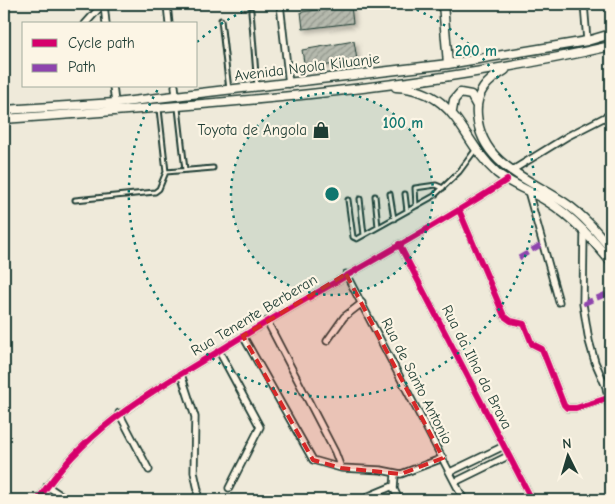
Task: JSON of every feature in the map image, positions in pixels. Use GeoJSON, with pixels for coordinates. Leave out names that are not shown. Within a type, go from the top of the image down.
{"type":"FeatureCollection","features":[{"type":"Feature","properties":{"kind":"main road"},"geometry":{"type":"LineString","coordinates":[[443,4],[448,64]]}},
{"type":"Feature","properties":{"kind":"main road","name":"Avenida Ngola Kiluanje"},"geometry":{"type":"LineString","coordinates":[[4,110],[115,103],[289,84],[448,64],[588,41],[611,34]]}},
{"type":"Feature","properties":{"kind":"main road","name":"Avenida Ngola Kiluanje"},"geometry":{"type":"LineString","coordinates":[[4,119],[178,108],[379,86],[509,68],[611,46]]}},
{"type":"Feature","properties":{"kind":"main road"},"geometry":{"type":"LineString","coordinates":[[509,68],[485,83],[479,94],[477,106],[478,124],[486,145],[511,171],[578,212],[611,249]]}},
{"type":"Feature","properties":{"kind":"main road"},"geometry":{"type":"LineString","coordinates":[[379,86],[404,88],[420,92],[437,100],[452,111],[490,166],[507,180],[560,210],[584,230],[611,262]]}},
{"type":"Feature","properties":{"kind":"main road"},"geometry":{"type":"LineString","coordinates":[[452,111],[454,100],[460,93],[471,95],[477,106]]}},
{"type":"Feature","properties":{"kind":"street"},"geometry":{"type":"LineString","coordinates":[[87,22],[103,4]]}},
{"type":"Feature","properties":{"kind":"street"},"geometry":{"type":"LineString","coordinates":[[103,4],[106,22]]}},
{"type":"Feature","properties":{"kind":"street"},"geometry":{"type":"LineString","coordinates":[[167,4],[169,22]]}},
{"type":"Feature","properties":{"kind":"street"},"geometry":{"type":"LineString","coordinates":[[280,4],[289,84]]}},
{"type":"Feature","properties":{"kind":"street"},"geometry":{"type":"LineString","coordinates":[[584,4],[588,41]]}},
{"type":"Feature","properties":{"kind":"street"},"geometry":{"type":"LineString","coordinates":[[113,88],[115,103]]}},
{"type":"Feature","properties":{"kind":"street"},"geometry":{"type":"LineString","coordinates":[[175,88],[176,96]]}},
{"type":"Feature","properties":{"kind":"street"},"geometry":{"type":"LineString","coordinates":[[511,171],[568,136],[611,114]]}},
{"type":"Feature","properties":{"kind":"street","name":"Rua Tenente Berberan"},"geometry":{"type":"LineString","coordinates":[[38,500],[47,486],[74,455],[119,413],[267,321],[460,210],[507,180]]}},
{"type":"Feature","properties":{"kind":"street"},"geometry":{"type":"LineString","coordinates":[[528,191],[559,302]]}},
{"type":"Feature","properties":{"kind":"street"},"geometry":{"type":"LineString","coordinates":[[460,210],[504,316],[511,321],[524,324],[532,344],[542,349],[551,377],[567,408],[576,408],[609,398]]}},
{"type":"Feature","properties":{"kind":"street"},"geometry":{"type":"LineString","coordinates":[[584,230],[583,304],[589,341],[595,362],[606,387],[611,414]]}},
{"type":"Feature","properties":{"kind":"street","name":"Rua da Ilha da Brava"},"geometry":{"type":"LineString","coordinates":[[399,244],[532,500]]}},
{"type":"Feature","properties":{"kind":"street","name":"Rua de Santo Antonio"},"geometry":{"type":"LineString","coordinates":[[346,274],[464,500]]}},
{"type":"Feature","properties":{"kind":"street"},"geometry":{"type":"LineString","coordinates":[[327,341],[344,317],[362,303]]}},
{"type":"Feature","properties":{"kind":"street"},"geometry":{"type":"LineString","coordinates":[[267,321],[333,448],[341,468]]}},
{"type":"Feature","properties":{"kind":"street"},"geometry":{"type":"LineString","coordinates":[[243,336],[309,454],[320,463],[341,468],[386,471],[395,474],[406,473],[443,458]]}},
{"type":"Feature","properties":{"kind":"street"},"geometry":{"type":"LineString","coordinates":[[219,351],[260,428],[229,488]]}},
{"type":"Feature","properties":{"kind":"street"},"geometry":{"type":"LineString","coordinates":[[181,374],[195,417],[194,472],[198,490],[196,500]]}},
{"type":"Feature","properties":{"kind":"street"},"geometry":{"type":"LineString","coordinates":[[119,413],[149,470]]}},
{"type":"Feature","properties":{"kind":"street"},"geometry":{"type":"LineString","coordinates":[[450,472],[504,446]]}},
{"type":"Feature","properties":{"kind":"street"},"geometry":{"type":"LineString","coordinates":[[455,482],[508,456]]}},
{"type":"Feature","properties":{"kind":"street"},"geometry":{"type":"LineString","coordinates":[[395,474],[393,486],[399,500]]}},
{"type":"Feature","properties":{"kind":"street"},"geometry":{"type":"LineString","coordinates":[[47,486],[68,500]]}},
{"type":"Feature","properties":{"kind":"street"},"geometry":{"type":"LineString","coordinates":[[365,500],[369,496],[393,486]]}},
{"type":"Feature","properties":{"kind":"lane"},"geometry":{"type":"LineString","coordinates":[[250,11],[257,87]]}},
{"type":"Feature","properties":{"kind":"lane"},"geometry":{"type":"LineString","coordinates":[[221,20],[229,90]]}},
{"type":"Feature","properties":{"kind":"lane"},"geometry":{"type":"LineString","coordinates":[[178,108],[185,170]]}},
{"type":"Feature","properties":{"kind":"lane"},"geometry":{"type":"LineString","coordinates":[[75,200],[155,192],[159,189],[166,172],[159,109]]}},
{"type":"Feature","properties":{"kind":"lane"},"geometry":{"type":"LineString","coordinates":[[348,200],[353,237],[357,240],[434,196],[459,172],[476,148]]}},
{"type":"Feature","properties":{"kind":"lane"},"geometry":{"type":"LineString","coordinates":[[166,172],[213,168]]}},
{"type":"Feature","properties":{"kind":"lane"},"geometry":{"type":"LineString","coordinates":[[416,206],[415,188],[436,185],[442,188]]}},
{"type":"Feature","properties":{"kind":"lane"},"geometry":{"type":"LineString","coordinates":[[390,194],[394,218]]}},
{"type":"Feature","properties":{"kind":"lane"},"geometry":{"type":"LineString","coordinates":[[405,194],[407,211]]}},
{"type":"Feature","properties":{"kind":"lane"},"geometry":{"type":"LineString","coordinates":[[375,196],[378,227]]}},
{"type":"Feature","properties":{"kind":"lane"},"geometry":{"type":"LineString","coordinates":[[360,199],[364,235]]}},
{"type":"Feature","properties":{"kind":"highlighted area"},"geometry":{"type":"Polygon","coordinates":[[[346,274],[443,458],[401,474],[341,468],[313,460],[243,336],[346,274]]]}},
{"type":"Feature","properties":{"kind":"building"},"geometry":{"type":"Polygon","coordinates":[[[351,6],[353,23],[303,29],[301,12],[351,6]]]}},
{"type":"Feature","properties":{"kind":"building"},"geometry":{"type":"Polygon","coordinates":[[[354,41],[357,60],[305,69],[302,50],[354,41]]]}},
{"type":"Feature","properties":{"kind":"marked path"},"geometry":{"type":"LineString","coordinates":[[519,258],[542,244]]}},
{"type":"Feature","properties":{"kind":"marked path"},"geometry":{"type":"LineString","coordinates":[[583,304],[611,292]]}},
{"type":"Feature","properties":{"kind":"cycle path"},"geometry":{"type":"LineString","coordinates":[[38,500],[57,474],[78,451],[123,412],[262,325],[438,223],[507,180]]}},
{"type":"Feature","properties":{"kind":"cycle path"},"geometry":{"type":"LineString","coordinates":[[459,210],[504,316],[511,321],[524,324],[532,344],[542,349],[564,405],[567,408],[576,408],[611,397]]}},
{"type":"Feature","properties":{"kind":"cycle path"},"geometry":{"type":"LineString","coordinates":[[399,244],[532,500]]}},
{"type":"Feature","properties":{"kind":"place","name":"Toyota de Angola"},"geometry":{"type":"Point","coordinates":[321,130]}}]}
